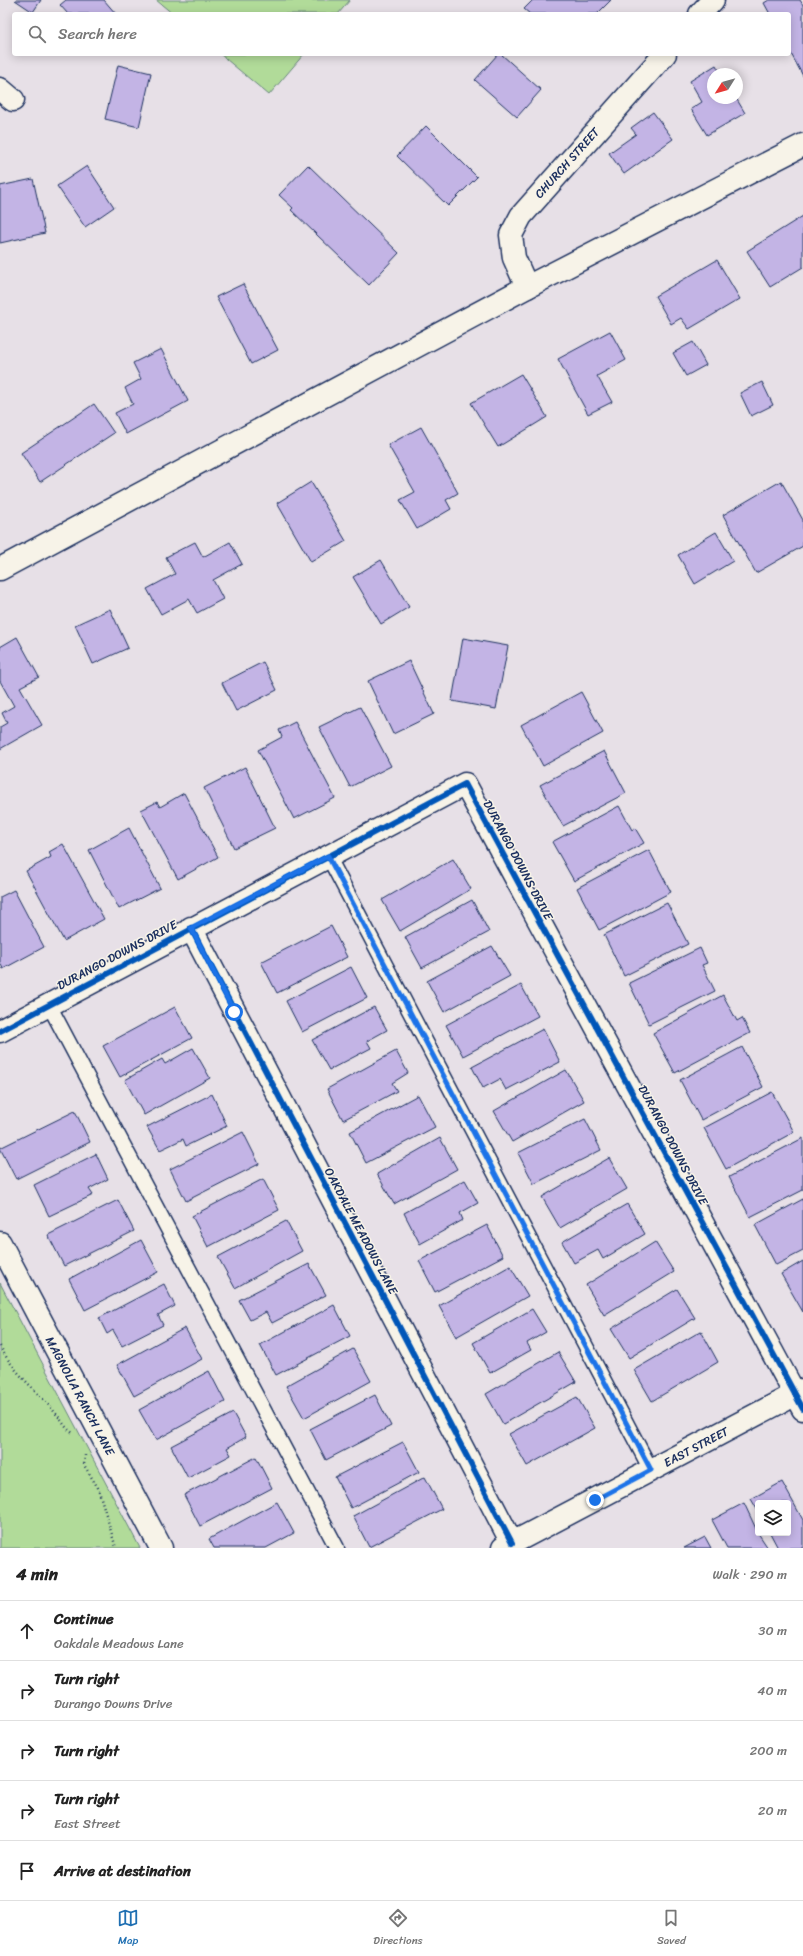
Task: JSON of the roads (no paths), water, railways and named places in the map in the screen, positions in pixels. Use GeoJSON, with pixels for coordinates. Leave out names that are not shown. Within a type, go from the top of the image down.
{"type":"FeatureCollection","features":[{"type":"Feature","properties":{"kind":"street"},"geometry":{"type":"LineString","coordinates":[[702,12],[713,0]]}},
{"type":"Feature","properties":{"kind":"street","name":"CHURCH STREET"},"geometry":{"type":"LineString","coordinates":[[527,287],[514,258],[511,235],[521,216],[663,56]]}},
{"type":"Feature","properties":{"kind":"street"},"geometry":{"type":"LineString","coordinates":[[0,569],[527,287],[803,145]]}},
{"type":"Feature","properties":{"kind":"street","name":"DURANGO DOWNS DRIVE"},"geometry":{"type":"LineString","coordinates":[[0,1030],[465,784],[800,1397]]}},
{"type":"Feature","properties":{"kind":"street","name":"OAKDALE MEADOWS LANE"},"geometry":{"type":"LineString","coordinates":[[191,928],[507,1546]]}},
{"type":"Feature","properties":{"kind":"street","name":"MAGNOLIA RANCH LANE"},"geometry":{"type":"LineString","coordinates":[[0,1244],[161,1548]]}},
{"type":"Feature","properties":{"kind":"street","name":"EAST STREET"},"geometry":{"type":"LineString","coordinates":[[507,1546],[651,1470],[800,1397]]}},
{"type":"Feature","properties":{"kind":"lane"},"geometry":{"type":"LineString","coordinates":[[328,856],[651,1470]]}},
{"type":"Feature","properties":{"kind":"lane"},"geometry":{"type":"LineString","coordinates":[[49,1004],[337,1548]]}}]}
